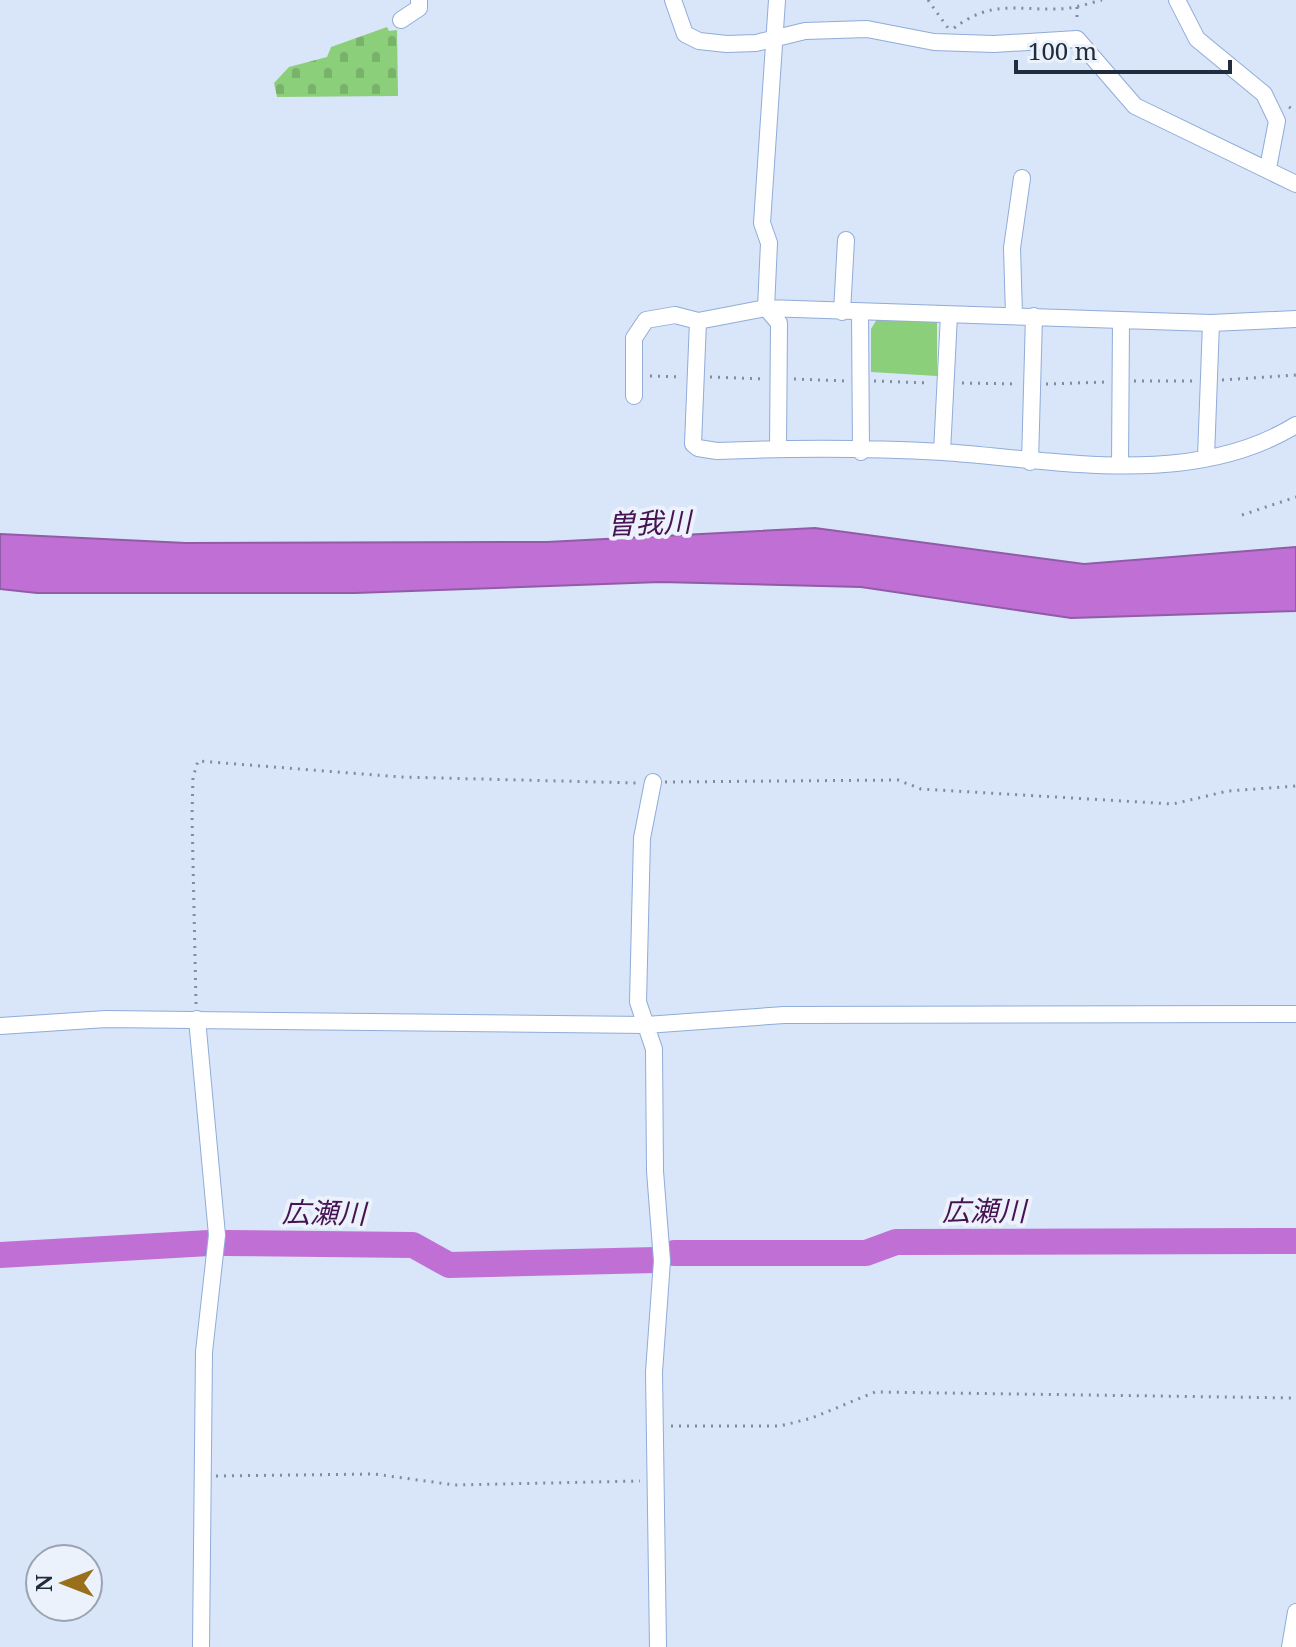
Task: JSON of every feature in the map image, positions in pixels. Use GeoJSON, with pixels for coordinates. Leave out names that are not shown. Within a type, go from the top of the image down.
{"type":"FeatureCollection","features":[{"type":"Feature","properties":{"kind":"street"},"geometry":{"type":"LineString","coordinates":[[401,20],[419,8],[419,0]]}},
{"type":"Feature","properties":{"kind":"street"},"geometry":{"type":"LineString","coordinates":[[673,0],[685,34],[699,41],[756,43],[805,31],[867,29],[934,42],[994,44],[1077,39],[1135,106],[1296,184]]}},
{"type":"Feature","properties":{"kind":"street"},"geometry":{"type":"LineString","coordinates":[[777,0],[778,37],[762,223],[769,243],[766,308],[779,323],[778,449]]}},
{"type":"Feature","properties":{"kind":"street"},"geometry":{"type":"LineString","coordinates":[[1177,0],[1197,39],[1264,94],[1277,121],[1268,168]]}},
{"type":"Feature","properties":{"kind":"street"},"geometry":{"type":"LineString","coordinates":[[1014,315],[1012,248],[1022,178]]}},
{"type":"Feature","properties":{"kind":"street"},"geometry":{"type":"LineString","coordinates":[[842,312],[846,240]]}},
{"type":"Feature","properties":{"kind":"street"},"geometry":{"type":"LineString","coordinates":[[634,396],[634,338],[646,320],[675,315],[698,321],[766,308],[1211,323],[1296,319]]}},
{"type":"Feature","properties":{"kind":"street"},"geometry":{"type":"LineString","coordinates":[[860,312],[861,452]]}},
{"type":"Feature","properties":{"kind":"street"},"geometry":{"type":"LineString","coordinates":[[942,452],[943,383],[949,315]]}},
{"type":"Feature","properties":{"kind":"street"},"geometry":{"type":"LineString","coordinates":[[1030,462],[1034,316]]}},
{"type":"Feature","properties":{"kind":"street"},"geometry":{"type":"LineString","coordinates":[[1120,465],[1121,320]]}},
{"type":"Feature","properties":{"kind":"street"},"geometry":{"type":"LineString","coordinates":[[698,321],[693,444],[698,448],[942,452],[1030,462],[1120,465],[1230,452],[1296,425]]}},
{"type":"Feature","properties":{"kind":"street"},"geometry":{"type":"LineString","coordinates":[[1206,457],[1211,323]]}},
{"type":"Feature","properties":{"kind":"street"},"geometry":{"type":"LineString","coordinates":[[653,782],[642,838],[638,1002],[654,1049],[655,1171],[662,1261],[654,1372],[658,1647]]}},
{"type":"Feature","properties":{"kind":"street"},"geometry":{"type":"LineString","coordinates":[[0,1026],[106,1019],[646,1025],[784,1015],[1296,1014]]}},
{"type":"Feature","properties":{"kind":"street"},"geometry":{"type":"LineString","coordinates":[[197,1019],[217,1235],[204,1352],[200,1476],[201,1647]]}},
{"type":"Feature","properties":{"kind":"street"},"geometry":{"type":"LineString","coordinates":[[1290,1647],[1296,1612]]}},
{"type":"Feature","properties":{"kind":"path"},"geometry":{"type":"LineString","coordinates":[[928,0],[950,31]]}},
{"type":"Feature","properties":{"kind":"path"},"geometry":{"type":"LineString","coordinates":[[934,42],[980,10],[1000,4],[1060,9],[1102,0]]}},
{"type":"Feature","properties":{"kind":"path"},"geometry":{"type":"LineString","coordinates":[[634,376],[1032,384],[1207,381],[1296,375]]}},
{"type":"Feature","properties":{"kind":"path"},"geometry":{"type":"LineString","coordinates":[[1242,515],[1296,497]]}},
{"type":"Feature","properties":{"kind":"path"},"geometry":{"type":"LineString","coordinates":[[197,1019],[192,815],[193,777],[198,761],[401,777],[653,782],[898,780],[921,789],[1173,804],[1228,791],[1296,786]]}},
{"type":"Feature","properties":{"kind":"path"},"geometry":{"type":"LineString","coordinates":[[655,1426],[780,1426],[812,1418],[875,1392],[1296,1398]]}},
{"type":"Feature","properties":{"kind":"path"},"geometry":{"type":"LineString","coordinates":[[200,1476],[374,1474],[455,1485],[656,1481]]}},
{"type":"Feature","properties":{"kind":"green space"},"geometry":{"type":"Polygon","coordinates":[[[387,27],[389,31],[397,30],[398,96],[277,97],[274,83],[289,67],[327,57],[331,47],[387,27]]]}},
{"type":"Feature","properties":{"kind":"green space"},"geometry":{"type":"Polygon","coordinates":[[[879,316],[937,317],[937,376],[871,372],[871,329],[879,316]]]}},
{"type":"Feature","properties":{"kind":"shaded area"},"geometry":{"type":"Polygon","coordinates":[[[815,528],[1084,564],[1296,547],[1296,611],[1071,618],[861,587],[660,582],[355,593],[37,593],[0,589],[0,534],[186,543],[547,542],[815,528]]]}},
{"type":"Feature","properties":{"kind":"waterway","name":"広瀬川"},"geometry":{"type":"LineString","coordinates":[[674,1253],[866,1253],[896,1242],[1296,1241]]}},
{"type":"Feature","properties":{"kind":"waterway","name":"広瀬川"},"geometry":{"type":"LineString","coordinates":[[0,1255],[209,1243]]}},
{"type":"Feature","properties":{"kind":"waterway","name":"広瀬川"},"geometry":{"type":"LineString","coordinates":[[226,1243],[413,1245],[449,1265],[656,1260]]}},
{"type":"Feature","properties":{"kind":"water label","name":"曽我川"},"geometry":{"type":"Point","coordinates":[649,522]}}]}
